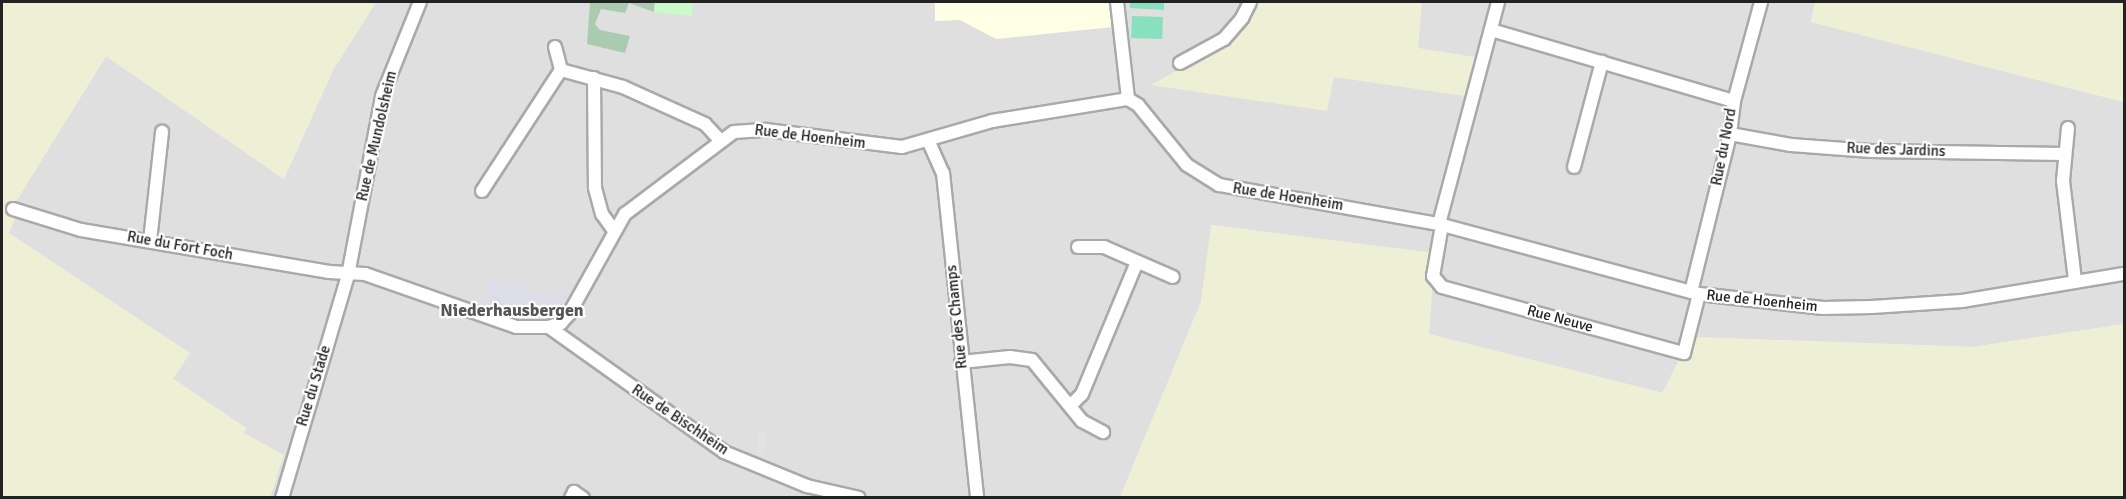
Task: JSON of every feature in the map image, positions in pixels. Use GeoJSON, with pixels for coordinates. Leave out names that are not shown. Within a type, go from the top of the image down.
{"type":"FeatureCollection","features":[{"type":"Feature","properties":{"kind":"street","name":"Rue de Mundolsheim"},"geometry":{"type":"LineString","coordinates":[[348,275],[382,96],[420,2]]}},
{"type":"Feature","properties":{"kind":"street"},"geometry":{"type":"LineString","coordinates":[[1118,2],[1128,99]]}},
{"type":"Feature","properties":{"kind":"street"},"geometry":{"type":"LineString","coordinates":[[1180,63],[1224,39],[1242,18],[1250,2]]}},
{"type":"Feature","properties":{"kind":"street"},"geometry":{"type":"LineString","coordinates":[[1441,225],[1498,2]]}},
{"type":"Feature","properties":{"kind":"street","name":"Rue du Nord"},"geometry":{"type":"LineString","coordinates":[[1695,293],[1730,134],[1734,101],[1761,2]]}},
{"type":"Feature","properties":{"kind":"street"},"geometry":{"type":"LineString","coordinates":[[1491,30],[1734,101]]}},
{"type":"Feature","properties":{"kind":"street"},"geometry":{"type":"LineString","coordinates":[[482,191],[561,70],[555,47]]}},
{"type":"Feature","properties":{"kind":"street"},"geometry":{"type":"LineString","coordinates":[[1574,167],[1602,62]]}},
{"type":"Feature","properties":{"kind":"street"},"geometry":{"type":"LineString","coordinates":[[561,70],[623,87],[705,124],[720,140]]}},
{"type":"Feature","properties":{"kind":"street"},"geometry":{"type":"LineString","coordinates":[[594,78],[595,188],[602,214],[613,229]]}},
{"type":"Feature","properties":{"kind":"street","name":"Rue de Hoenheim"},"geometry":{"type":"LineString","coordinates":[[549,327],[561,322],[569,314],[613,229],[632,207],[720,140],[734,132],[755,129],[888,147],[928,140],[992,121],[1128,99],[1138,105],[1187,165],[1219,185],[1441,225],[1695,293],[1842,308],[1958,301],[2105,275],[2124,274]]}},
{"type":"Feature","properties":{"kind":"street"},"geometry":{"type":"LineString","coordinates":[[2068,128],[2063,182],[2075,280]]}},
{"type":"Feature","properties":{"kind":"street"},"geometry":{"type":"LineString","coordinates":[[150,241],[162,132]]}},
{"type":"Feature","properties":{"kind":"street","name":"Rue des Jardins"},"geometry":{"type":"LineString","coordinates":[[1730,134],[1791,145],[1871,151],[2064,154]]}},
{"type":"Feature","properties":{"kind":"street","name":"Rue des Champs"},"geometry":{"type":"LineString","coordinates":[[928,140],[943,173],[977,498]]}},
{"type":"Feature","properties":{"kind":"street","name":"Rue du Fort Foch"},"geometry":{"type":"LineString","coordinates":[[13,209],[81,230],[348,275]]}},
{"type":"Feature","properties":{"kind":"street","name":"Rue Neuve"},"geometry":{"type":"LineString","coordinates":[[1441,225],[1433,276],[1442,287],[1684,353],[1695,293]]}},
{"type":"Feature","properties":{"kind":"street"},"geometry":{"type":"LineString","coordinates":[[1078,247],[1104,247],[1173,277]]}},
{"type":"Feature","properties":{"kind":"street"},"geometry":{"type":"LineString","coordinates":[[1070,406],[1082,394],[1137,262]]}},
{"type":"Feature","properties":{"kind":"street","name":"Rue de Hoenheim"},"geometry":{"type":"LineString","coordinates":[[2105,275],[2124,268]]}},
{"type":"Feature","properties":{"kind":"street"},"geometry":{"type":"LineString","coordinates":[[348,275],[365,274],[516,327],[549,327]]}},
{"type":"Feature","properties":{"kind":"street","name":"Rue du Stade"},"geometry":{"type":"LineString","coordinates":[[282,498],[348,275]]}},
{"type":"Feature","properties":{"kind":"street","name":"Rue de Bischheim"},"geometry":{"type":"LineString","coordinates":[[549,327],[724,452],[806,492],[859,498]]}},
{"type":"Feature","properties":{"kind":"street"},"geometry":{"type":"LineString","coordinates":[[961,362],[1010,357],[1032,360],[1082,421],[1103,432]]}},
{"type":"Feature","properties":{"kind":"street"},"geometry":{"type":"LineString","coordinates":[[571,498],[574,492],[583,498]]}},
{"type":"Feature","properties":{"kind":"shaded area"},"geometry":{"type":"Polygon","coordinates":[[[2,2],[376,2],[333,70],[284,179],[106,56],[9,213],[16,216],[9,233],[190,353],[173,379],[246,428],[244,433],[284,455],[270,497],[2,497],[2,2]]]}},
{"type":"Feature","properties":{"kind":"shaded area"},"geometry":{"type":"Polygon","coordinates":[[[376,2],[1815,2],[1811,22],[2124,102],[2124,324],[1973,347],[1691,337],[1663,393],[1428,334],[1435,254],[1212,225],[1201,302],[1120,497],[270,497],[277,478],[243,433],[246,428],[172,378],[189,354],[8,233],[16,217],[8,214],[106,56],[284,179],[333,70],[376,2]]]}},
{"type":"Feature","properties":{"kind":"shaded area"},"geometry":{"type":"Polygon","coordinates":[[[590,2],[655,2],[654,12],[629,3],[625,13],[601,9],[595,24],[600,30],[630,36],[625,53],[587,44],[590,2]]]}},
{"type":"Feature","properties":{"kind":"shaded area"},"geometry":{"type":"Polygon","coordinates":[[[935,2],[1110,2],[1113,27],[996,39],[960,20],[935,21],[935,2]]]}},
{"type":"Feature","properties":{"kind":"shaded area"},"geometry":{"type":"Polygon","coordinates":[[[1253,2],[1422,2],[1418,48],[1475,57],[1465,96],[1334,77],[1327,111],[1151,85],[1205,55],[1253,2]]]}},
{"type":"Feature","properties":{"kind":"shaded area"},"geometry":{"type":"Polygon","coordinates":[[[1815,2],[2124,2],[2124,102],[1811,22],[1815,2]]]}},
{"type":"Feature","properties":{"kind":"shaded area"},"geometry":{"type":"Polygon","coordinates":[[[1211,225],[1435,253],[1429,334],[1662,393],[1691,337],[1973,347],[2124,324],[2124,497],[1120,498],[1201,302],[1211,225]]]}},
{"type":"Feature","properties":{"kind":"shaded area"},"geometry":{"type":"Polygon","coordinates":[[[489,281],[525,282],[524,292],[570,296],[556,318],[516,321],[478,309],[489,281]]]}},
{"type":"Feature","properties":{"kind":"shaded area"},"geometry":{"type":"Polygon","coordinates":[[[759,431],[767,432],[764,457],[756,456],[759,431]]]}},
{"type":"Feature","properties":{"kind":"green space"},"geometry":{"type":"Polygon","coordinates":[[[655,2],[693,2],[692,16],[654,12],[655,2]]]}},
{"type":"Feature","properties":{"kind":"green space"},"geometry":{"type":"Polygon","coordinates":[[[1130,2],[1164,2],[1164,10],[1130,8],[1130,2]]]}},
{"type":"Feature","properties":{"kind":"green space"},"geometry":{"type":"Polygon","coordinates":[[[1132,16],[1163,17],[1162,39],[1131,38],[1132,16]]]}},
{"type":"Feature","properties":{"kind":"district","name":"Niederhausbergen"},"geometry":{"type":"Point","coordinates":[512,310]}}]}
